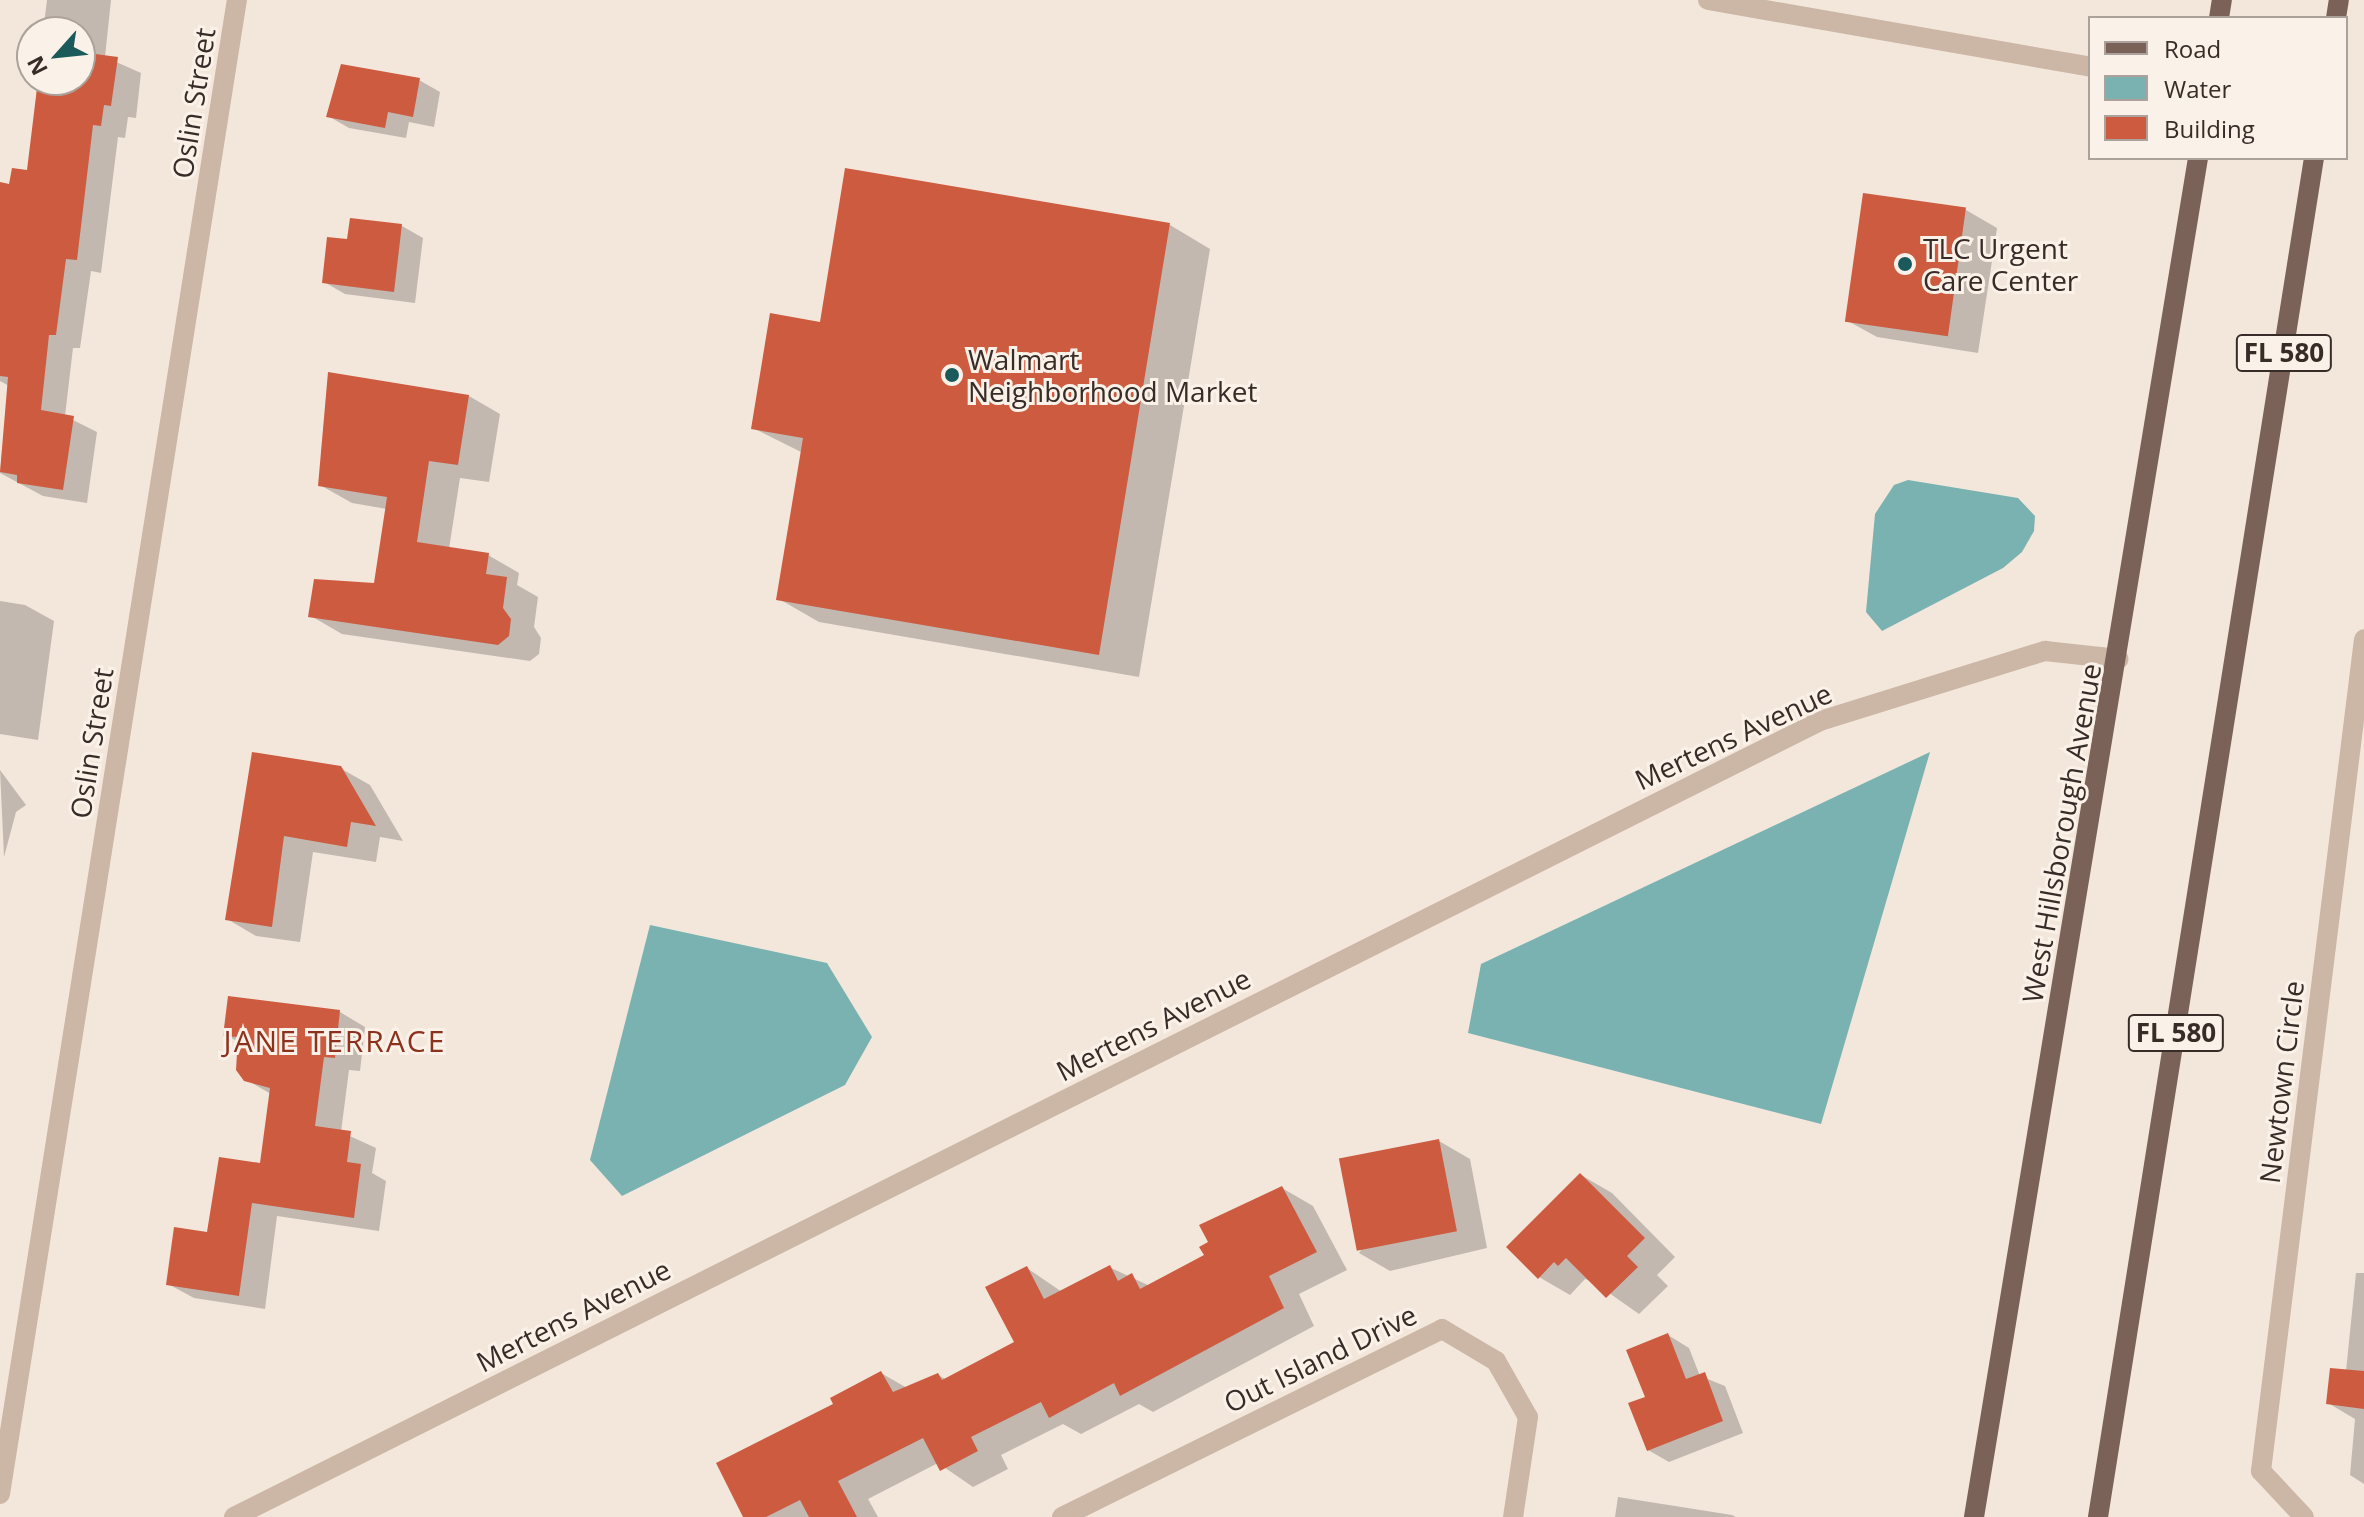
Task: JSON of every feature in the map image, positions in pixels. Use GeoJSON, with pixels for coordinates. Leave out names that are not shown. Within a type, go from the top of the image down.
{"type":"FeatureCollection","features":[{"type":"Feature","properties":{"kind":"main road","name":"West Hillsborough Avenue"},"geometry":{"type":"LineString","coordinates":[[1974,1517],[2119,659],[2198,160]]}},
{"type":"Feature","properties":{"kind":"main road","name":"FL 580"},"geometry":{"type":"LineString","coordinates":[[2098,1517],[2314,160]]}},
{"type":"Feature","properties":{"kind":"street","name":"Oslin Street"},"geometry":{"type":"LineString","coordinates":[[0,1494],[237,0]]}},
{"type":"Feature","properties":{"kind":"street"},"geometry":{"type":"LineString","coordinates":[[1708,0],[2088,67]]}},
{"type":"Feature","properties":{"kind":"street","name":"Newtown Circle"},"geometry":{"type":"LineString","coordinates":[[2304,1517],[2261,1471],[2364,639]]}},
{"type":"Feature","properties":{"kind":"street","name":"Mertens Avenue"},"geometry":{"type":"LineString","coordinates":[[234,1517],[1820,721],[2045,651],[2119,659]]}},
{"type":"Feature","properties":{"kind":"street","name":"Out Island Drive"},"geometry":{"type":"LineString","coordinates":[[1062,1517],[1442,1329],[1496,1361],[1528,1417],[1513,1517]]}},
{"type":"Feature","properties":{"kind":"water"},"geometry":{"type":"Polygon","coordinates":[[[1908,480],[2018,498],[2035,516],[2034,531],[2022,552],[2003,568],[1882,631],[1866,612],[1875,514],[1894,485],[1908,480]]]}},
{"type":"Feature","properties":{"kind":"water"},"geometry":{"type":"Polygon","coordinates":[[[1930,752],[1821,1124],[1468,1033],[1481,964],[1930,752]]]}},
{"type":"Feature","properties":{"kind":"water"},"geometry":{"type":"Polygon","coordinates":[[[650,925],[827,963],[872,1037],[845,1085],[622,1196],[590,1160],[650,925]]]}},
{"type":"Feature","properties":{"kind":"building"},"geometry":{"type":"Polygon","coordinates":[[[96,54],[118,57],[111,106],[104,105],[101,126],[93,125],[77,260],[66,259],[56,335],[49,335],[41,410],[74,416],[63,490],[17,483],[17,475],[0,472],[8,377],[0,376],[0,182],[9,184],[12,168],[27,170],[36,96],[96,96],[96,54]]]}},
{"type":"Feature","properties":{"kind":"building"},"geometry":{"type":"Polygon","coordinates":[[[341,64],[420,78],[413,117],[388,112],[385,128],[326,117],[341,64]]]}},
{"type":"Feature","properties":{"kind":"building","name":"Walmart Neighborhood Market"},"geometry":{"type":"Polygon","coordinates":[[[845,168],[1170,223],[1099,655],[776,600],[803,438],[751,429],[770,313],[820,322],[845,168]]]}},
{"type":"Feature","properties":{"kind":"building","name":"TLC Urgent Care Center"},"geometry":{"type":"Polygon","coordinates":[[[1863,193],[1966,207],[1948,336],[1845,322],[1863,193]]]}},
{"type":"Feature","properties":{"kind":"building"},"geometry":{"type":"Polygon","coordinates":[[[350,218],[402,224],[394,292],[322,283],[327,237],[347,239],[350,218]]]}},
{"type":"Feature","properties":{"kind":"building"},"geometry":{"type":"Polygon","coordinates":[[[328,372],[469,395],[458,465],[429,461],[417,542],[489,553],[486,574],[507,577],[503,608],[511,619],[509,636],[498,645],[308,617],[314,579],[374,583],[387,497],[318,486],[328,372]]]}},
{"type":"Feature","properties":{"kind":"building"},"geometry":{"type":"Polygon","coordinates":[[[252,752],[341,766],[376,826],[351,822],[347,847],[284,836],[272,927],[225,920],[252,752]]]}},
{"type":"Feature","properties":{"kind":"building"},"geometry":{"type":"Polygon","coordinates":[[[228,996],[340,1010],[335,1058],[324,1057],[315,1126],[351,1131],[347,1162],[361,1164],[354,1218],[252,1203],[239,1296],[166,1285],[174,1227],[207,1232],[219,1157],[260,1163],[270,1088],[244,1081],[236,1070],[238,1037],[223,1036],[228,996]]]}},
{"type":"Feature","properties":{"kind":"building"},"geometry":{"type":"Polygon","coordinates":[[[1439,1139],[1457,1231],[1357,1251],[1339,1158],[1439,1139]]]}},
{"type":"Feature","properties":{"kind":"building"},"geometry":{"type":"Polygon","coordinates":[[[1580,1173],[1645,1238],[1627,1256],[1638,1267],[1606,1298],[1566,1258],[1558,1266],[1554,1262],[1538,1279],[1506,1247],[1580,1173]]]}},
{"type":"Feature","properties":{"kind":"building"},"geometry":{"type":"Polygon","coordinates":[[[1282,1186],[1317,1252],[1269,1276],[1284,1308],[1120,1396],[1114,1383],[1049,1418],[1041,1402],[971,1437],[978,1451],[940,1471],[923,1438],[838,1481],[857,1517],[809,1517],[800,1500],[766,1517],[743,1517],[716,1463],[833,1404],[830,1398],[881,1371],[893,1392],[938,1373],[942,1380],[1014,1342],[985,1287],[1027,1266],[1044,1299],[1110,1265],[1118,1281],[1132,1273],[1140,1289],[1204,1255],[1199,1247],[1208,1242],[1199,1225],[1282,1186]]]}},
{"type":"Feature","properties":{"kind":"building"},"geometry":{"type":"Polygon","coordinates":[[[1668,1333],[1686,1379],[1705,1372],[1723,1421],[1647,1451],[1628,1403],[1645,1397],[1626,1350],[1668,1333]]]}},
{"type":"Feature","properties":{"kind":"building"},"geometry":{"type":"Polygon","coordinates":[[[2330,1368],[2364,1371],[2364,1409],[2326,1404],[2330,1368]]]}},
{"type":"Feature","properties":{"kind":"place","name":"TLC Urgent Care Center"},"geometry":{"type":"Point","coordinates":[1905,264]}},
{"type":"Feature","properties":{"kind":"place","name":"Walmart Neighborhood Market"},"geometry":{"type":"Point","coordinates":[952,375]}},
{"type":"Feature","properties":{"kind":"district","name":"JANE TERRACE"},"geometry":{"type":"Point","coordinates":[335,1041]}}]}
